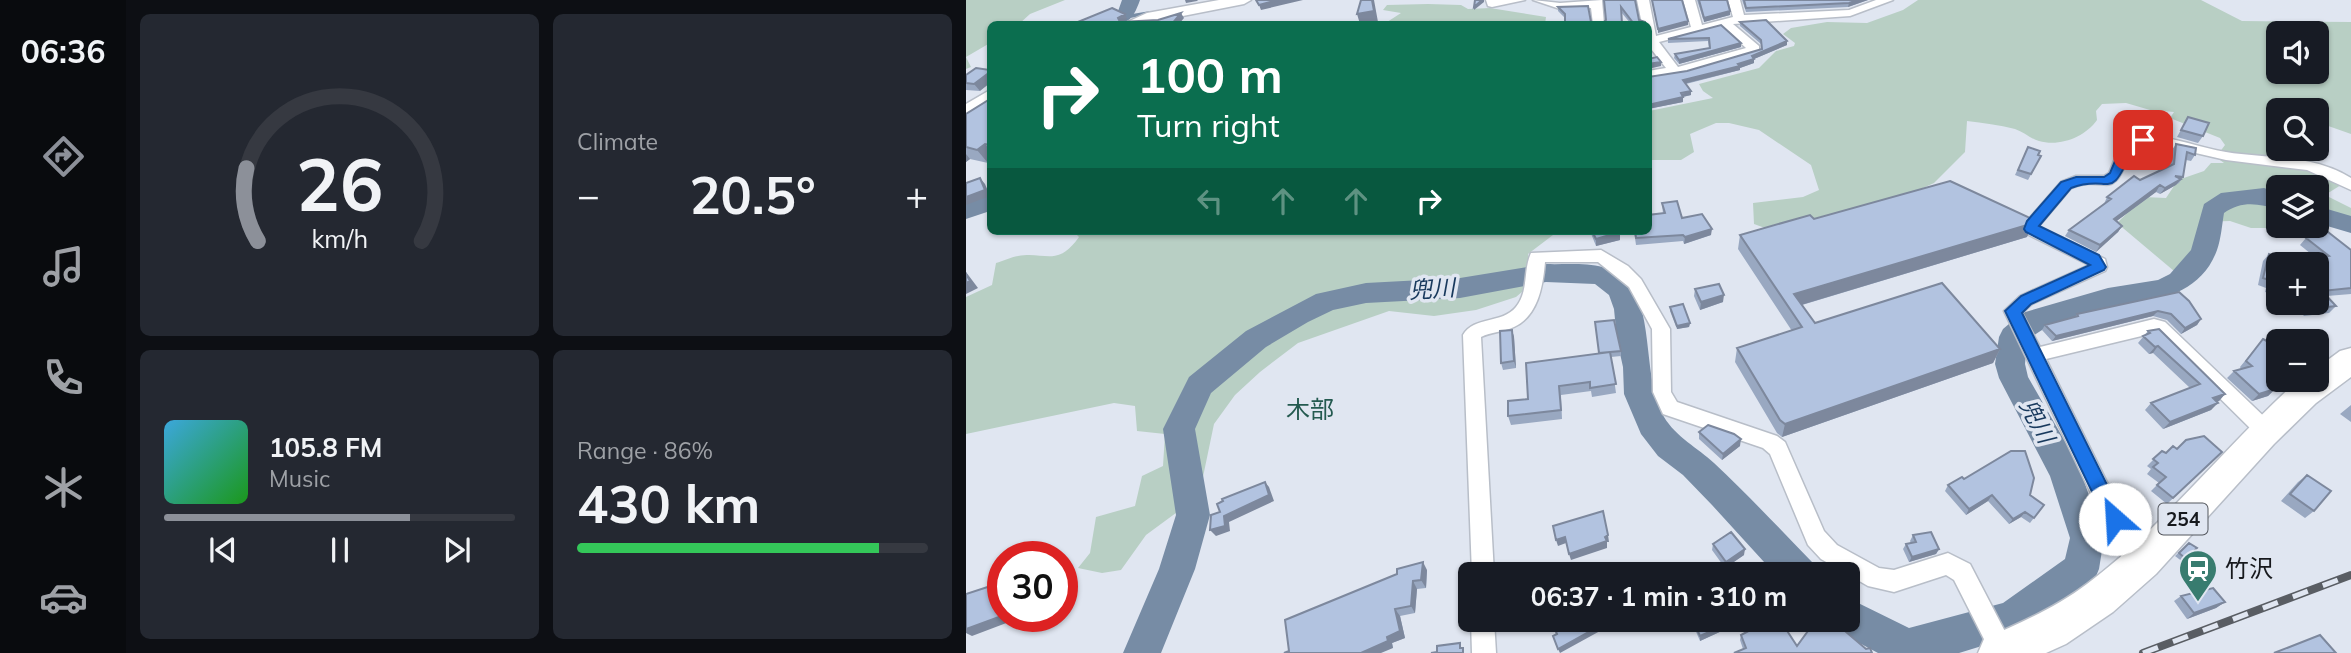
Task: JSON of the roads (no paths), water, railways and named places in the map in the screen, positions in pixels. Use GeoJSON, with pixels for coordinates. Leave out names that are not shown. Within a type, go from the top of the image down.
{"type":"FeatureCollection","features":[{"type":"Feature","properties":{"kind":"highway","name":"254"},"geometry":{"type":"LineString","coordinates":[[2000,652],[2047,634],[2093,603],[2138,567],[2304,393],[2351,360]]}},
{"type":"Feature","properties":{"kind":"street"},"geometry":{"type":"LineString","coordinates":[[1137,21],[1244,0]]}},
{"type":"Feature","properties":{"kind":"street"},"geometry":{"type":"LineString","coordinates":[[1492,0],[1492,4],[1519,0]]}},
{"type":"Feature","properties":{"kind":"street"},"geometry":{"type":"LineString","coordinates":[[1539,0],[1560,6],[1596,2],[1598,21]]}},
{"type":"Feature","properties":{"kind":"street"},"geometry":{"type":"LineString","coordinates":[[1643,0],[1647,21]]}},
{"type":"Feature","properties":{"kind":"street"},"geometry":{"type":"LineString","coordinates":[[1689,0],[1697,29]]}},
{"type":"Feature","properties":{"kind":"street"},"geometry":{"type":"LineString","coordinates":[[1734,0],[1739,19]]}},
{"type":"Feature","properties":{"kind":"street"},"geometry":{"type":"LineString","coordinates":[[1780,0],[1786,16]]}},
{"type":"Feature","properties":{"kind":"street"},"geometry":{"type":"LineString","coordinates":[[1652,33],[1697,29],[1739,19],[1850,13],[1887,0]]}},
{"type":"Feature","properties":{"kind":"street"},"geometry":{"type":"LineString","coordinates":[[1652,74],[1686,69],[1755,49],[1724,22]]}},
{"type":"Feature","properties":{"kind":"street"},"geometry":{"type":"LineString","coordinates":[[1652,38],[1673,69]]}},
{"type":"Feature","properties":{"kind":"street"},"geometry":{"type":"LineString","coordinates":[[966,112],[987,97]]}},
{"type":"Feature","properties":{"kind":"street"},"geometry":{"type":"LineString","coordinates":[[2138,567],[2013,311],[2026,300],[2099,267],[2099,263],[2031,229],[2032,225],[2066,185],[2076,181],[2107,181],[2115,175],[2126,147],[2143,140],[2168,142],[2225,156],[2317,169],[2339,177],[2351,185]]}},
{"type":"Feature","properties":{"kind":"street"},"geometry":{"type":"LineString","coordinates":[[1481,562],[1472,335],[1479,330],[1509,323],[1521,314],[1535,287],[1537,257],[1601,256],[1635,283],[1661,329],[1662,392],[1670,408],[1770,442],[1779,448],[1816,538],[1829,552],[1847,562]]}},
{"type":"Feature","properties":{"kind":"street"},"geometry":{"type":"LineString","coordinates":[[2035,355],[2154,326],[2160,327],[2266,431]]}},
{"type":"Feature","properties":{"kind":"street"},"geometry":{"type":"LineString","coordinates":[[1860,569],[1876,578],[1894,581],[1948,564],[1962,572],[2000,652]]}},
{"type":"Feature","properties":{"kind":"street"},"geometry":{"type":"LineString","coordinates":[[1483,632],[1484,653]]}},
{"type":"Feature","properties":{"kind":"waterway"},"geometry":{"type":"LineString","coordinates":[[1119,21],[1125,17],[1131,0]]}},
{"type":"Feature","properties":{"kind":"waterway"},"geometry":{"type":"LineString","coordinates":[[1125,17],[1149,13]]}},
{"type":"Feature","properties":{"kind":"waterway","name":"兜川"},"geometry":{"type":"LineString","coordinates":[[1860,623],[1907,648],[2011,620],[2056,590],[2081,569],[2087,538],[2066,474],[2014,378],[2010,364],[2013,337],[2032,320],[2108,298],[2164,289],[2179,281],[2204,251],[2213,210],[2229,198],[2266,197]]}},
{"type":"Feature","properties":{"kind":"waterway"},"geometry":{"type":"LineString","coordinates":[[966,211],[987,204]]}},
{"type":"Feature","properties":{"kind":"waterway","name":"兜川"},"geometry":{"type":"LineString","coordinates":[[2329,218],[2351,225]]}},
{"type":"Feature","properties":{"kind":"waterway","name":"兜川"},"geometry":{"type":"LineString","coordinates":[[1142,653],[1177,569],[1193,515],[1179,429],[1200,385],[1256,339],[1298,315],[1326,301],[1366,293],[1460,288],[1546,273],[1601,275],[1620,290],[1628,309],[1631,340],[1638,367],[1639,394],[1652,425],[1669,446],[1694,465],[1724,494],[1788,562]]}},
{"type":"Feature","properties":{"kind":"waterway"},"geometry":{"type":"LineString","coordinates":[[1872,630],[1890,653]]}},
{"type":"Feature","properties":{"kind":"railway"},"geometry":{"type":"LineString","coordinates":[[2143,653],[2351,575]]}},
{"type":"Feature","properties":{"kind":"place","name":"竹沢"},"geometry":{"type":"Point","coordinates":[2198,603]}},
{"type":"Feature","properties":{"kind":"district","name":"木部"},"geometry":{"type":"Point","coordinates":[1310,410]}}]}
